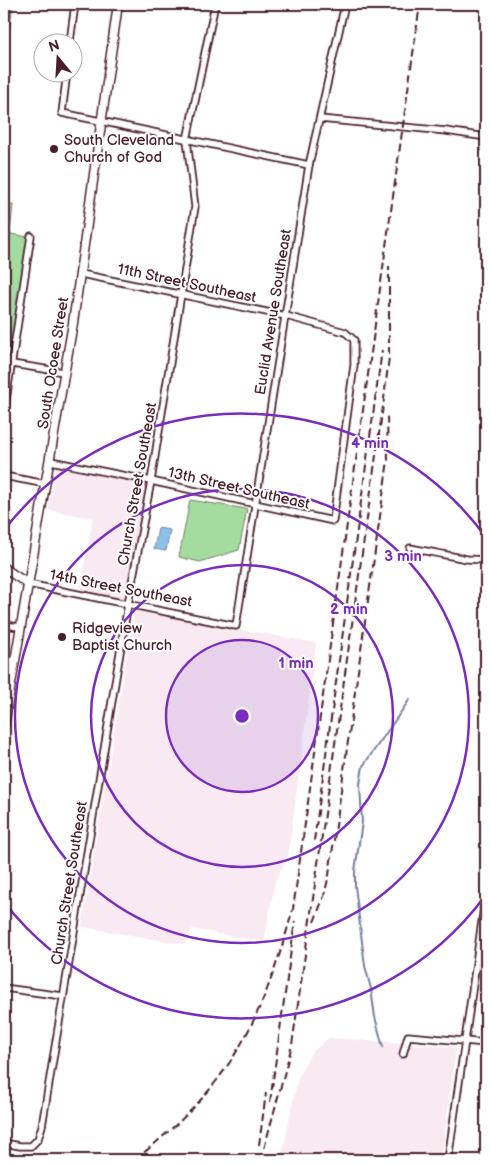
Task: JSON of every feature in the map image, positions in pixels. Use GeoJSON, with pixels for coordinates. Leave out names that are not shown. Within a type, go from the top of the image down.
{"type":"FeatureCollection","features":[{"type":"Feature","properties":{"kind":"street"},"geometry":{"type":"LineString","coordinates":[[71,32],[75,4]]}},
{"type":"Feature","properties":{"kind":"street"},"geometry":{"type":"LineString","coordinates":[[106,4],[118,4]]}},
{"type":"Feature","properties":{"kind":"street","name":"South Ocoee Street"},"geometry":{"type":"LineString","coordinates":[[4,725],[5,708],[51,461],[81,274],[118,4]]}},
{"type":"Feature","properties":{"kind":"street","name":"Church Street Southeast"},"geometry":{"type":"LineString","coordinates":[[4,1143],[31,1146],[38,1139],[42,1126],[128,604],[151,481],[195,207],[187,140],[215,4]]}},
{"type":"Feature","properties":{"kind":"street","name":"Euclid Avenue Southeast"},"geometry":{"type":"LineString","coordinates":[[236,626],[309,165],[345,4]]}},
{"type":"Feature","properties":{"kind":"street"},"geometry":{"type":"LineString","coordinates":[[66,82],[62,113],[309,165]]}},
{"type":"Feature","properties":{"kind":"street"},"geometry":{"type":"LineString","coordinates":[[320,119],[446,131],[486,138]]}},
{"type":"Feature","properties":{"kind":"street"},"geometry":{"type":"LineString","coordinates":[[4,413],[31,236]]}},
{"type":"Feature","properties":{"kind":"street","name":"11th Street Southeast"},"geometry":{"type":"LineString","coordinates":[[81,274],[286,316],[346,332],[354,340],[354,365],[333,521]]}},
{"type":"Feature","properties":{"kind":"street"},"geometry":{"type":"LineString","coordinates":[[12,364],[64,372]]}},
{"type":"Feature","properties":{"kind":"street","name":"13th Street Southeast"},"geometry":{"type":"LineString","coordinates":[[51,461],[333,521]]}},
{"type":"Feature","properties":{"kind":"street"},"geometry":{"type":"LineString","coordinates":[[4,476],[46,484]]}},
{"type":"Feature","properties":{"kind":"street"},"geometry":{"type":"LineString","coordinates":[[410,548],[467,559],[486,560]]}},
{"type":"Feature","properties":{"kind":"street","name":"14th Street Southeast"},"geometry":{"type":"LineString","coordinates":[[4,568],[28,584],[236,626]]}},
{"type":"Feature","properties":{"kind":"street"},"geometry":{"type":"LineString","coordinates":[[4,625],[20,627]]}},
{"type":"Feature","properties":{"kind":"street"},"geometry":{"type":"LineString","coordinates":[[448,1160],[486,893]]}},
{"type":"Feature","properties":{"kind":"street"},"geometry":{"type":"LineString","coordinates":[[4,988],[63,996]]}},
{"type":"Feature","properties":{"kind":"street"},"geometry":{"type":"LineString","coordinates":[[403,1054],[408,1036],[486,1043]]}},
{"type":"Feature","properties":{"kind":"shaded area"},"geometry":{"type":"Polygon","coordinates":[[[56,465],[147,481],[125,599],[80,591],[93,518],[48,510],[56,465]]]}},
{"type":"Feature","properties":{"kind":"shaded area"},"geometry":{"type":"Polygon","coordinates":[[[134,611],[316,643],[288,856],[275,881],[264,942],[192,929],[185,944],[82,927],[134,611]]]}},
{"type":"Feature","properties":{"kind":"shaded area"},"geometry":{"type":"Polygon","coordinates":[[[329,1038],[456,1047],[441,1160],[281,1160],[298,1077],[311,1053],[329,1038]]]}},
{"type":"Feature","properties":{"kind":"green space"},"geometry":{"type":"Polygon","coordinates":[[[4,4],[13,4],[4,67],[4,4]]]}},
{"type":"Feature","properties":{"kind":"green space"},"geometry":{"type":"Polygon","coordinates":[[[4,204],[13,205],[10,234],[29,237],[4,399],[4,204]]]}},
{"type":"Feature","properties":{"kind":"green space"},"geometry":{"type":"Polygon","coordinates":[[[190,500],[247,509],[239,550],[200,562],[179,557],[190,500]]]}},
{"type":"Feature","properties":{"kind":"water"},"geometry":{"type":"Polygon","coordinates":[[[158,528],[170,530],[166,551],[154,549],[158,528]]]}},
{"type":"Feature","properties":{"kind":"waterway"},"geometry":{"type":"LineString","coordinates":[[383,1047],[365,966],[355,886],[355,871],[362,822],[360,784],[363,766],[410,699]]}},
{"type":"Feature","properties":{"kind":"railway"},"geometry":{"type":"LineString","coordinates":[[135,1160],[189,1113],[231,1061],[254,1020],[272,977],[293,909],[420,4]]}},
{"type":"Feature","properties":{"kind":"railway"},"geometry":{"type":"LineString","coordinates":[[261,1160],[292,1045],[299,997],[384,399],[389,357],[389,266]]}},
{"type":"Feature","properties":{"kind":"railway"},"geometry":{"type":"LineString","coordinates":[[314,841],[382,350]]}},
{"type":"Feature","properties":{"kind":"railway"},"geometry":{"type":"LineString","coordinates":[[314,922],[324,896],[329,875],[388,460],[387,415]]}},
{"type":"Feature","properties":{"kind":"railway"},"geometry":{"type":"LineString","coordinates":[[270,1102],[295,921]]}},
{"type":"Feature","properties":{"kind":"railway"},"geometry":{"type":"LineString","coordinates":[[259,1145],[266,1093]]}},
{"type":"Feature","properties":{"kind":"place","name":"South Cleveland Church of God"},"geometry":{"type":"Point","coordinates":[54,149]}},
{"type":"Feature","properties":{"kind":"place","name":"Ridgeview Baptist Church"},"geometry":{"type":"Point","coordinates":[62,637]}}]}
